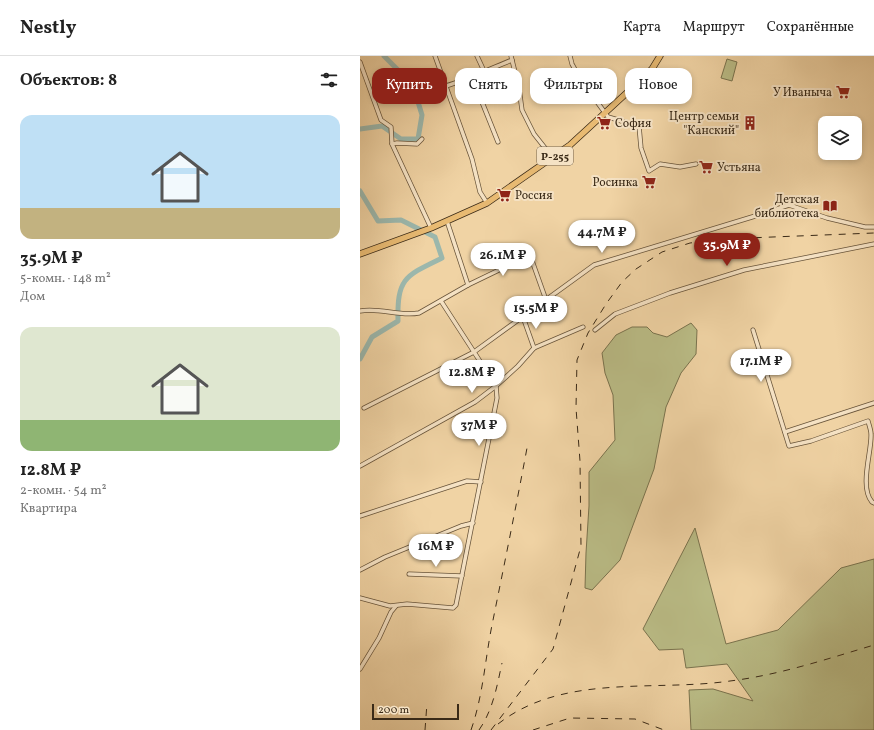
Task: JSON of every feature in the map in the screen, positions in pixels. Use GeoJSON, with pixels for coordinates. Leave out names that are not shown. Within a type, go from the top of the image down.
{"type":"FeatureCollection","features":[{"type":"Feature","properties":{"kind":"main road","name":"Р-255"},"geometry":{"type":"LineString","coordinates":[[360,254],[411,236],[447,221],[486,202],[554,158],[605,114],[644,77],[652,69],[660,56]]}},
{"type":"Feature","properties":{"kind":"street"},"geometry":{"type":"LineString","coordinates":[[435,56],[439,68]]}},
{"type":"Feature","properties":{"kind":"street"},"geometry":{"type":"LineString","coordinates":[[477,56],[483,68]]}},
{"type":"Feature","properties":{"kind":"street"},"geometry":{"type":"LineString","coordinates":[[570,56],[572,64],[579,77],[608,118],[640,126],[641,148],[649,171],[660,164],[680,167],[696,164]]}},
{"type":"Feature","properties":{"kind":"street"},"geometry":{"type":"LineString","coordinates":[[490,68],[511,58],[519,88],[522,110],[534,134],[554,158]]}},
{"type":"Feature","properties":{"kind":"street"},"geometry":{"type":"LineString","coordinates":[[360,62],[381,120],[389,125],[392,144],[430,228]]}},
{"type":"Feature","properties":{"kind":"street"},"geometry":{"type":"LineString","coordinates":[[447,89],[472,159],[480,192],[486,202]]}},
{"type":"Feature","properties":{"kind":"street"},"geometry":{"type":"LineString","coordinates":[[483,104],[498,142]]}},
{"type":"Feature","properties":{"kind":"street"},"geometry":{"type":"LineString","coordinates":[[392,144],[417,144],[422,139]]}},
{"type":"Feature","properties":{"kind":"street"},"geometry":{"type":"LineString","coordinates":[[364,408],[474,352],[594,265],[752,218],[788,205],[827,218],[865,228],[874,227]]}},
{"type":"Feature","properties":{"kind":"street"},"geometry":{"type":"LineString","coordinates":[[447,221],[468,285]]}},
{"type":"Feature","properties":{"kind":"street"},"geometry":{"type":"LineString","coordinates":[[595,330],[615,314],[670,293],[744,270],[874,244]]}},
{"type":"Feature","properties":{"kind":"street"},"geometry":{"type":"LineString","coordinates":[[360,311],[371,310],[410,315],[419,313],[468,285],[530,255],[546,300]]}},
{"type":"Feature","properties":{"kind":"street"},"geometry":{"type":"LineString","coordinates":[[360,598],[390,606],[407,604],[455,607],[497,398],[496,386],[441,301]]}},
{"type":"Feature","properties":{"kind":"street"},"geometry":{"type":"LineString","coordinates":[[523,317],[534,348]]}},
{"type":"Feature","properties":{"kind":"street"},"geometry":{"type":"LineString","coordinates":[[360,466],[475,402],[496,386],[518,366],[534,348],[583,327]]}},
{"type":"Feature","properties":{"kind":"street"},"geometry":{"type":"LineString","coordinates":[[753,330],[789,446],[811,442],[868,421],[871,433],[866,469],[868,498],[874,503]]}},
{"type":"Feature","properties":{"kind":"street"},"geometry":{"type":"LineString","coordinates":[[785,432],[874,403]]}},
{"type":"Feature","properties":{"kind":"street"},"geometry":{"type":"LineString","coordinates":[[360,516],[467,481],[481,482]]}},
{"type":"Feature","properties":{"kind":"street"},"geometry":{"type":"LineString","coordinates":[[360,570],[385,557],[454,528],[473,523]]}},
{"type":"Feature","properties":{"kind":"street"},"geometry":{"type":"LineString","coordinates":[[409,574],[462,576]]}},
{"type":"Feature","properties":{"kind":"street"},"geometry":{"type":"LineString","coordinates":[[360,669],[379,638],[391,612],[396,606]]}},
{"type":"Feature","properties":{"kind":"green space"},"geometry":{"type":"Polygon","coordinates":[[[727,59],[737,62],[732,81],[721,78],[727,59]]]}},
{"type":"Feature","properties":{"kind":"green space"},"geometry":{"type":"Polygon","coordinates":[[[691,323],[697,330],[696,354],[681,373],[666,407],[654,469],[620,560],[592,590],[585,588],[589,472],[615,440],[613,395],[605,373],[602,353],[616,335],[632,327],[647,327],[653,333],[667,337],[691,323]]]}},
{"type":"Feature","properties":{"kind":"green space"},"geometry":{"type":"Polygon","coordinates":[[[695,528],[726,644],[778,630],[841,568],[874,559],[874,730],[691,730],[689,690],[713,689],[753,701],[727,664],[686,668],[683,649],[659,650],[643,629],[695,528]]]}},
{"type":"Feature","properties":{"kind":"waterway"},"geometry":{"type":"LineString","coordinates":[[360,129],[382,126],[401,139],[418,139],[422,115],[411,79],[402,74],[384,56]]}},
{"type":"Feature","properties":{"kind":"waterway"},"geometry":{"type":"LineString","coordinates":[[360,191],[378,221],[401,220],[435,237],[442,258],[419,269],[406,280],[399,296],[398,321],[372,337],[360,359]]}},
{"type":"Feature","properties":{"kind":"railway"},"geometry":{"type":"LineString","coordinates":[[491,730],[553,649],[581,546],[580,461],[576,408],[577,360],[588,333],[622,282],[636,269],[662,252],[690,243],[722,239],[874,233]]}},
{"type":"Feature","properties":{"kind":"railway"},"geometry":{"type":"LineString","coordinates":[[471,730],[481,691],[492,625],[527,448]]}},
{"type":"Feature","properties":{"kind":"railway"},"geometry":{"type":"LineString","coordinates":[[498,724],[524,708],[551,697],[580,691],[610,688],[701,684],[730,681],[767,675],[874,645]]}},
{"type":"Feature","properties":{"kind":"railway"},"geometry":{"type":"LineString","coordinates":[[479,730],[491,706],[502,663]]}},
{"type":"Feature","properties":{"kind":"railway"},"geometry":{"type":"LineString","coordinates":[[425,730],[427,703]]}},
{"type":"Feature","properties":{"kind":"railway"},"geometry":{"type":"LineString","coordinates":[[533,730],[570,718],[635,719],[664,730]]}},
{"type":"Feature","properties":{"kind":"place","name":"У Иваныча"},"geometry":{"type":"Point","coordinates":[843,92]}},
{"type":"Feature","properties":{"kind":"place","name":"София"},"geometry":{"type":"Point","coordinates":[604,123]}},
{"type":"Feature","properties":{"kind":"place","name":"Центр семьи \"Канский\""},"geometry":{"type":"Point","coordinates":[750,123]}},
{"type":"Feature","properties":{"kind":"place","name":"Устьяна"},"geometry":{"type":"Point","coordinates":[706,167]}},
{"type":"Feature","properties":{"kind":"place","name":"Росинка"},"geometry":{"type":"Point","coordinates":[649,182]}},
{"type":"Feature","properties":{"kind":"place","name":"Россия"},"geometry":{"type":"Point","coordinates":[504,195]}},
{"type":"Feature","properties":{"kind":"place","name":"Детская библиотека"},"geometry":{"type":"Point","coordinates":[830,206]}}]}
